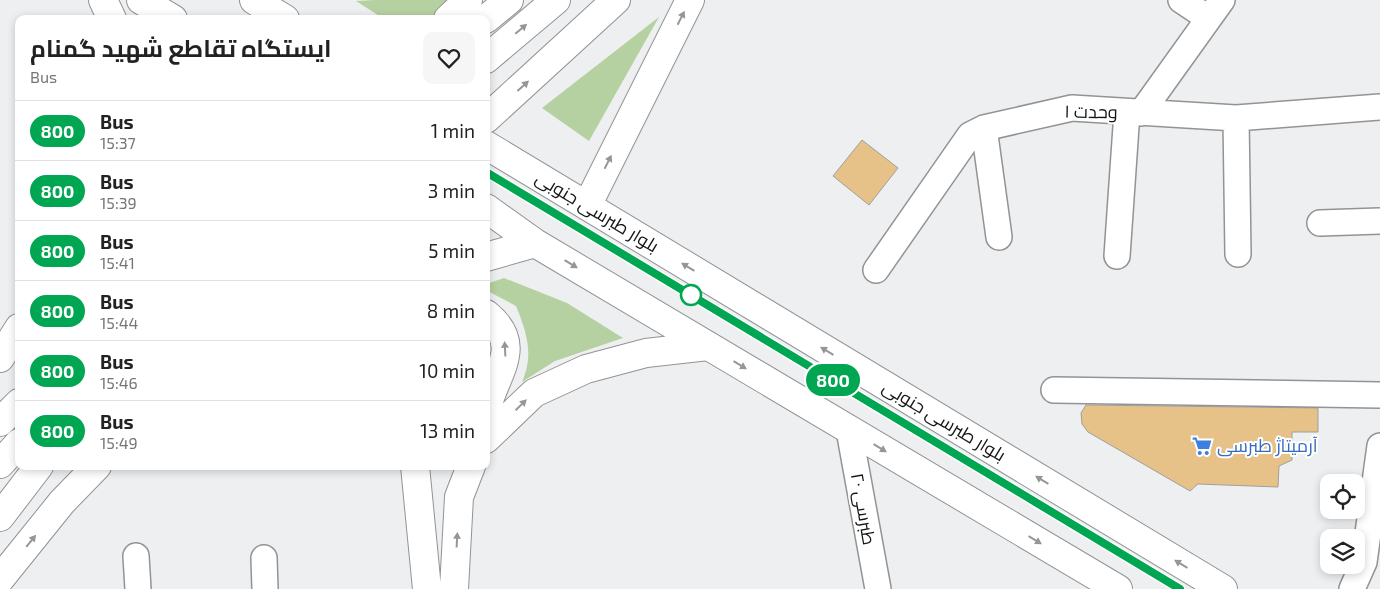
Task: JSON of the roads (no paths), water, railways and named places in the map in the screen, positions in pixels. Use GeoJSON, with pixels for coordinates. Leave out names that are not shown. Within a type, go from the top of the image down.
{"type":"FeatureCollection","features":[{"type":"Feature","properties":{"kind":"main road"},"geometry":{"type":"LineString","coordinates":[[103,0],[110,15]]}},
{"type":"Feature","properties":{"kind":"main road"},"geometry":{"type":"LineString","coordinates":[[141,0],[166,15]]}},
{"type":"Feature","properties":{"kind":"main road"},"geometry":{"type":"LineString","coordinates":[[254,0],[278,15]]}},
{"type":"Feature","properties":{"kind":"main road"},"geometry":{"type":"LineString","coordinates":[[452,15],[468,0]]}},
{"type":"Feature","properties":{"kind":"main road"},"geometry":{"type":"LineString","coordinates":[[490,16],[509,0]]}},
{"type":"Feature","properties":{"kind":"main road"},"geometry":{"type":"LineString","coordinates":[[490,56],[556,0]]}},
{"type":"Feature","properties":{"kind":"main road"},"geometry":{"type":"LineString","coordinates":[[490,115],[616,0]]}},
{"type":"Feature","properties":{"kind":"main road"},"geometry":{"type":"LineString","coordinates":[[587,206],[690,0]]}},
{"type":"Feature","properties":{"kind":"main road","name":"بلوار طبرسی جنوبی"},"geometry":{"type":"LineString","coordinates":[[490,147],[1223,589]]}},
{"type":"Feature","properties":{"kind":"main road"},"geometry":{"type":"LineString","coordinates":[[490,211],[535,243],[1118,589]]}},
{"type":"Feature","properties":{"kind":"main road"},"geometry":{"type":"LineString","coordinates":[[490,256],[535,243]]}},
{"type":"Feature","properties":{"kind":"main road"},"geometry":{"type":"LineString","coordinates":[[490,317],[496,322],[503,334],[506,348],[505,361],[490,401]]}},
{"type":"Feature","properties":{"kind":"main road"},"geometry":{"type":"LineString","coordinates":[[0,358],[15,334]]}},
{"type":"Feature","properties":{"kind":"main road"},"geometry":{"type":"LineString","coordinates":[[490,435],[534,393],[586,369],[646,353],[708,346]]}},
{"type":"Feature","properties":{"kind":"main road"},"geometry":{"type":"LineString","coordinates":[[0,422],[15,407]]}},
{"type":"Feature","properties":{"kind":"main road"},"geometry":{"type":"LineString","coordinates":[[0,464],[15,447]]}},
{"type":"Feature","properties":{"kind":"main road"},"geometry":{"type":"LineString","coordinates":[[0,517],[35,470]]}},
{"type":"Feature","properties":{"kind":"main road"},"geometry":{"type":"LineString","coordinates":[[0,579],[62,502],[93,470]]}},
{"type":"Feature","properties":{"kind":"main road"},"geometry":{"type":"LineString","coordinates":[[415,470],[427,589]]}},
{"type":"Feature","properties":{"kind":"main road"},"geometry":{"type":"LineString","coordinates":[[454,589],[459,497],[469,470]]}},
{"type":"Feature","properties":{"kind":"street"},"geometry":{"type":"LineString","coordinates":[[1117,256],[1134,113],[1215,9],[1181,0]]}},
{"type":"Feature","properties":{"kind":"street","name":"وحدت ۱"},"geometry":{"type":"LineString","coordinates":[[876,270],[970,135],[984,128],[1072,108],[1236,118],[1380,107]]}},
{"type":"Feature","properties":{"kind":"street"},"geometry":{"type":"LineString","coordinates":[[1236,118],[1238,254]]}},
{"type":"Feature","properties":{"kind":"street"},"geometry":{"type":"LineString","coordinates":[[984,128],[999,238]]}},
{"type":"Feature","properties":{"kind":"street"},"geometry":{"type":"LineString","coordinates":[[1320,223],[1380,221]]}},
{"type":"Feature","properties":{"kind":"street"},"geometry":{"type":"LineString","coordinates":[[1054,390],[1380,395]]}},
{"type":"Feature","properties":{"kind":"street","name":"طبرسی ۲۰"},"geometry":{"type":"LineString","coordinates":[[849,430],[878,589]]}},
{"type":"Feature","properties":{"kind":"street"},"geometry":{"type":"LineString","coordinates":[[1352,589],[1364,562],[1380,446]]}},
{"type":"Feature","properties":{"kind":"street"},"geometry":{"type":"LineString","coordinates":[[136,556],[138,589]]}},
{"type":"Feature","properties":{"kind":"street"},"geometry":{"type":"LineString","coordinates":[[264,558],[265,589]]}},
{"type":"Feature","properties":{"kind":"place","name":"آرمیتاژ طبرسی"},"geometry":{"type":"Point","coordinates":[1202,446]}}]}
